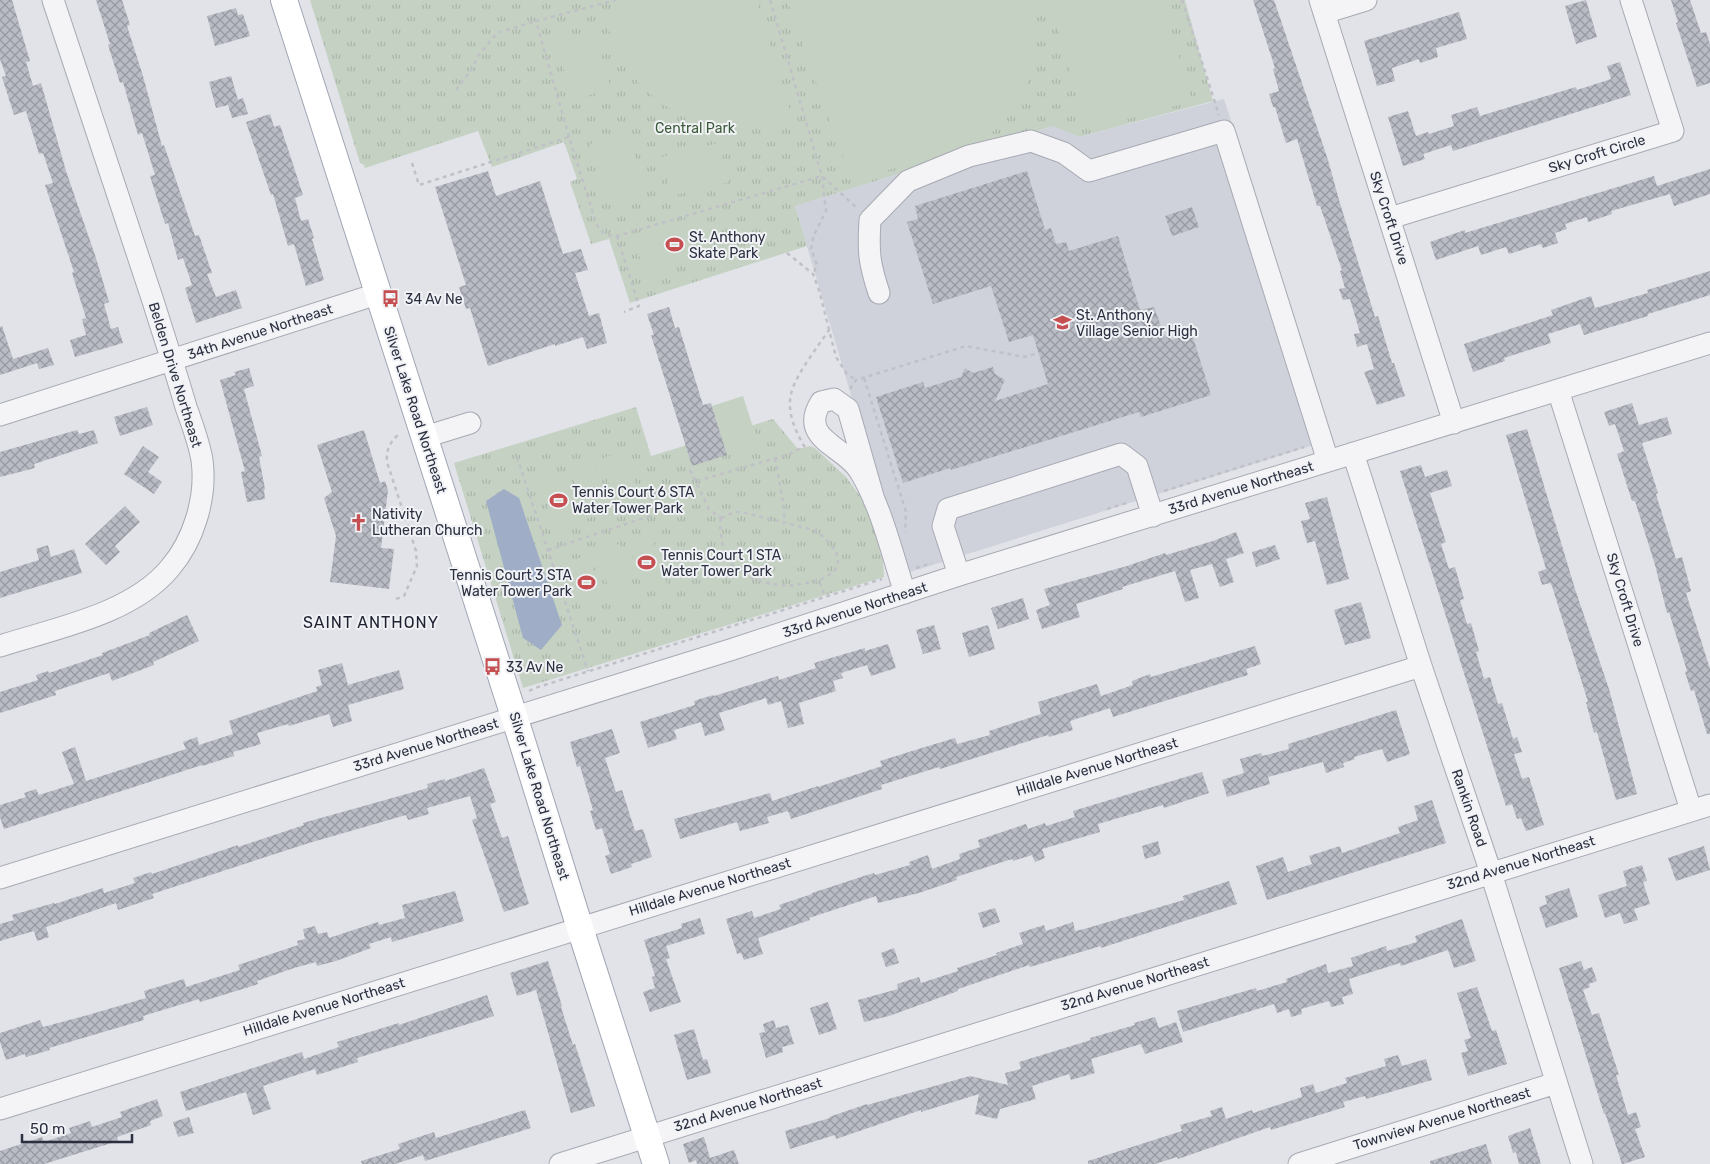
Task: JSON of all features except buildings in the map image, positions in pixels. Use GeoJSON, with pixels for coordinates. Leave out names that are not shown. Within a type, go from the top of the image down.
{"type":"FeatureCollection","features":[{"type":"Feature","properties":{"kind":"main road","name":"Silver Lake Road Northeast"},"geometry":{"type":"LineString","coordinates":[[284,0],[378,294],[412,435],[515,717],[656,1164]]}},
{"type":"Feature","properties":{"kind":"street","name":"Belden Drive Northeast"},"geometry":{"type":"LineString","coordinates":[[0,646],[99,615],[126,604],[150,589],[171,568],[186,544],[197,518],[202,490],[202,461],[172,359],[54,0]]}},
{"type":"Feature","properties":{"kind":"street","name":"Sky Croft Drive"},"geometry":{"type":"LineString","coordinates":[[1366,0],[1322,6],[1454,423]]}},
{"type":"Feature","properties":{"kind":"street","name":"Sky Croft Circle"},"geometry":{"type":"LineString","coordinates":[[1390,218],[1673,131],[1631,0]]}},
{"type":"Feature","properties":{"kind":"street"},"geometry":{"type":"LineString","coordinates":[[878,293],[870,267],[868,247],[870,220],[908,181],[969,156],[1031,141],[1064,153],[1089,171],[1224,131],[1328,460]]}},
{"type":"Feature","properties":{"kind":"street","name":"34th Avenue Northeast"},"geometry":{"type":"LineString","coordinates":[[0,415],[378,294]]}},
{"type":"Feature","properties":{"kind":"street","name":"33rd Avenue Northeast"},"geometry":{"type":"LineString","coordinates":[[0,878],[1328,460],[1454,423],[1710,343]]}},
{"type":"Feature","properties":{"kind":"street","name":"Sky Croft Drive"},"geometry":{"type":"LineString","coordinates":[[1558,390],[1700,808]]}},
{"type":"Feature","properties":{"kind":"street"},"geometry":{"type":"LineString","coordinates":[[874,500],[858,469],[843,454],[826,442],[816,428],[815,413],[821,402],[834,398],[848,409],[874,500],[905,593]]}},
{"type":"Feature","properties":{"kind":"street"},"geometry":{"type":"LineString","coordinates":[[412,435],[470,423]]}},
{"type":"Feature","properties":{"kind":"street","name":"Rankin Road"},"geometry":{"type":"LineString","coordinates":[[1353,453],[1421,666],[1491,873],[1582,1164]]}},
{"type":"Feature","properties":{"kind":"street"},"geometry":{"type":"LineString","coordinates":[[959,576],[943,526],[948,509],[1121,454],[1137,466],[1153,516]]}},
{"type":"Feature","properties":{"kind":"street","name":"Hilldale Avenue Northeast"},"geometry":{"type":"LineString","coordinates":[[0,1109],[1421,666]]}},
{"type":"Feature","properties":{"kind":"street","name":"32nd Avenue Northeast"},"geometry":{"type":"LineString","coordinates":[[560,1164],[1700,808]]}},
{"type":"Feature","properties":{"kind":"street","name":"Townview Avenue Northeast"},"geometry":{"type":"LineString","coordinates":[[1299,1164],[1556,1083]]}},
{"type":"Feature","properties":{"kind":"path"},"geometry":{"type":"LineString","coordinates":[[456,90],[472,69],[478,56],[497,33],[616,0]]}},
{"type":"Feature","properties":{"kind":"path"},"geometry":{"type":"LineString","coordinates":[[770,0],[822,176],[826,211],[814,235],[811,249],[817,265],[813,274]]}},
{"type":"Feature","properties":{"kind":"path"},"geometry":{"type":"LineString","coordinates":[[1182,0],[1224,131]]}},
{"type":"Feature","properties":{"kind":"path"},"geometry":{"type":"LineString","coordinates":[[536,21],[569,138],[596,223],[601,232],[609,236],[617,236],[822,176]]}},
{"type":"Feature","properties":{"kind":"path"},"geometry":{"type":"LineString","coordinates":[[412,164],[419,185],[569,138]]}},
{"type":"Feature","properties":{"kind":"path"},"geometry":{"type":"LineString","coordinates":[[822,176],[870,220]]}},
{"type":"Feature","properties":{"kind":"path"},"geometry":{"type":"LineString","coordinates":[[617,236],[640,306],[624,312]]}},
{"type":"Feature","properties":{"kind":"path"},"geometry":{"type":"LineString","coordinates":[[787,253],[813,274],[819,290],[836,357],[847,374],[856,380]]}},
{"type":"Feature","properties":{"kind":"path"},"geometry":{"type":"LineString","coordinates":[[842,403],[856,380],[966,346],[1024,357],[1035,354]]}},
{"type":"Feature","properties":{"kind":"path"},"geometry":{"type":"LineString","coordinates":[[864,378],[906,512],[906,530],[903,539]]}},
{"type":"Feature","properties":{"kind":"path"},"geometry":{"type":"LineString","coordinates":[[396,599],[404,596],[417,566],[416,551],[387,462],[386,453],[390,442],[412,435]]}},
{"type":"Feature","properties":{"kind":"path"},"geometry":{"type":"LineString","coordinates":[[697,481],[790,454],[804,446]]}},
{"type":"Feature","properties":{"kind":"path"},"geometry":{"type":"LineString","coordinates":[[517,457],[588,671]]}},
{"type":"Feature","properties":{"kind":"path"},"geometry":{"type":"LineString","coordinates":[[775,458],[784,508],[784,522]]}},
{"type":"Feature","properties":{"kind":"path"},"geometry":{"type":"LineString","coordinates":[[690,470],[709,509],[721,518]]}},
{"type":"Feature","properties":{"kind":"path"},"geometry":{"type":"LineString","coordinates":[[548,550],[656,514],[651,499],[658,492]]}},
{"type":"Feature","properties":{"kind":"path"},"geometry":{"type":"LineString","coordinates":[[735,512],[742,512],[784,522],[814,530],[824,537],[837,552],[839,560],[836,567],[827,577],[801,584],[779,585],[756,579],[734,567],[726,558],[719,524],[721,518],[735,512]]}},
{"type":"Feature","properties":{"kind":"path"},"geometry":{"type":"LineString","coordinates":[[819,580],[825,597]]}},
{"type":"Feature","properties":{"kind":"path"},"geometry":{"type":"LineString","coordinates":[[529,691],[735,626]]}},
{"type":"Feature","properties":{"kind":"shaded area","name":"St. Anthony Village Senior High"},"geometry":{"type":"Polygon","coordinates":[[[1224,99],[1333,439],[904,574],[795,206],[1053,126],[1079,137],[1224,99]]]}},
{"type":"Feature","properties":{"kind":"green space","name":"Central Park"},"geometry":{"type":"Polygon","coordinates":[[[310,0],[1185,0],[1213,101],[1079,137],[1053,126],[795,206],[807,246],[630,303],[609,239],[591,244],[570,182],[577,179],[564,142],[492,167],[478,131],[365,168],[360,163],[310,0]]]}},
{"type":"Feature","properties":{"kind":"green space"},"geometry":{"type":"Polygon","coordinates":[[[649,0],[757,0],[792,117],[744,126],[720,125],[698,120],[677,112],[657,100],[639,83],[620,57],[604,14],[649,0]]]}},
{"type":"Feature","properties":{"kind":"green space"},"geometry":{"type":"Polygon","coordinates":[[[787,0],[1030,0],[1034,13],[1036,44],[1031,75],[1018,104],[998,128],[959,151],[851,180],[787,0]]]}},
{"type":"Feature","properties":{"kind":"green space"},"geometry":{"type":"Polygon","coordinates":[[[1050,0],[1162,0],[1192,101],[1087,130],[1050,0]]]}},
{"type":"Feature","properties":{"kind":"green space"},"geometry":{"type":"Polygon","coordinates":[[[594,31],[611,89],[573,100],[556,42],[594,31]]]}},
{"type":"Feature","properties":{"kind":"green space"},"geometry":{"type":"Polygon","coordinates":[[[630,134],[644,192],[605,202],[590,144],[630,134]]]}},
{"type":"Feature","properties":{"kind":"green space"},"geometry":{"type":"Polygon","coordinates":[[[719,143],[729,182],[671,196],[661,157],[719,143]]]}},
{"type":"Feature","properties":{"kind":"green space","name":"St. Anthony Skate Park"},"geometry":{"type":"Polygon","coordinates":[[[704,214],[716,256],[645,276],[633,234],[704,214]]]}},
{"type":"Feature","properties":{"kind":"green space"},"geometry":{"type":"Polygon","coordinates":[[[743,396],[759,446],[727,455],[712,406],[743,396]]]}},
{"type":"Feature","properties":{"kind":"green space"},"geometry":{"type":"Polygon","coordinates":[[[636,407],[651,456],[773,419],[798,449],[810,446],[815,448],[846,477],[866,504],[883,562],[884,577],[523,688],[454,463],[636,407]]]}},
{"type":"Feature","properties":{"kind":"green space"},"geometry":{"type":"Polygon","coordinates":[[[624,451],[640,501],[617,508],[601,459],[624,451]]]}},
{"type":"Feature","properties":{"kind":"green space"},"geometry":{"type":"Polygon","coordinates":[[[593,462],[609,511],[586,519],[570,469],[593,462]]]}},
{"type":"Feature","properties":{"kind":"green space","name":"Tennis Court 6 STA Water Tower Park"},"geometry":{"type":"Polygon","coordinates":[[[561,472],[578,521],[555,529],[539,479],[561,472]]]}},
{"type":"Feature","properties":{"kind":"green space","name":"Tennis Court 1 STA Water Tower Park"},"geometry":{"type":"Polygon","coordinates":[[[651,534],[667,584],[644,592],[628,542],[651,534]]]}},
{"type":"Feature","properties":{"kind":"green space"},"geometry":{"type":"Polygon","coordinates":[[[620,544],[636,594],[613,602],[597,552],[620,544]]]}},
{"type":"Feature","properties":{"kind":"green space","name":"Tennis Court 3 STA Water Tower Park"},"geometry":{"type":"Polygon","coordinates":[[[589,555],[605,604],[582,612],[566,562],[589,555]]]}},
{"type":"Feature","properties":{"kind":"water"},"geometry":{"type":"Polygon","coordinates":[[[504,489],[519,498],[562,625],[541,650],[523,638],[486,501],[504,489]]]}},
{"type":"Feature","properties":{"kind":"place","name":"St. Anthony Skate Park"},"geometry":{"type":"Point","coordinates":[675,245]}},
{"type":"Feature","properties":{"kind":"place","name":"34 Av Ne"},"geometry":{"type":"Point","coordinates":[391,299]}},
{"type":"Feature","properties":{"kind":"place","name":"St. Anthony Village Senior High"},"geometry":{"type":"Point","coordinates":[1062,323]}},
{"type":"Feature","properties":{"kind":"place","name":"Tennis Court 6 STA Water Tower Park"},"geometry":{"type":"Point","coordinates":[558,500]}},
{"type":"Feature","properties":{"kind":"place","name":"Nativity Lutheran Church"},"geometry":{"type":"Point","coordinates":[358,522]}},
{"type":"Feature","properties":{"kind":"place","name":"Tennis Court 1 STA Water Tower Park"},"geometry":{"type":"Point","coordinates":[647,563]}},
{"type":"Feature","properties":{"kind":"place","name":"Tennis Court 3 STA Water Tower Park"},"geometry":{"type":"Point","coordinates":[586,583]}},
{"type":"Feature","properties":{"kind":"place","name":"33 Av Ne"},"geometry":{"type":"Point","coordinates":[492,667]}},
{"type":"Feature","properties":{"kind":"district","name":"SAINT ANTHONY"},"geometry":{"type":"Point","coordinates":[371,622]}}]}
